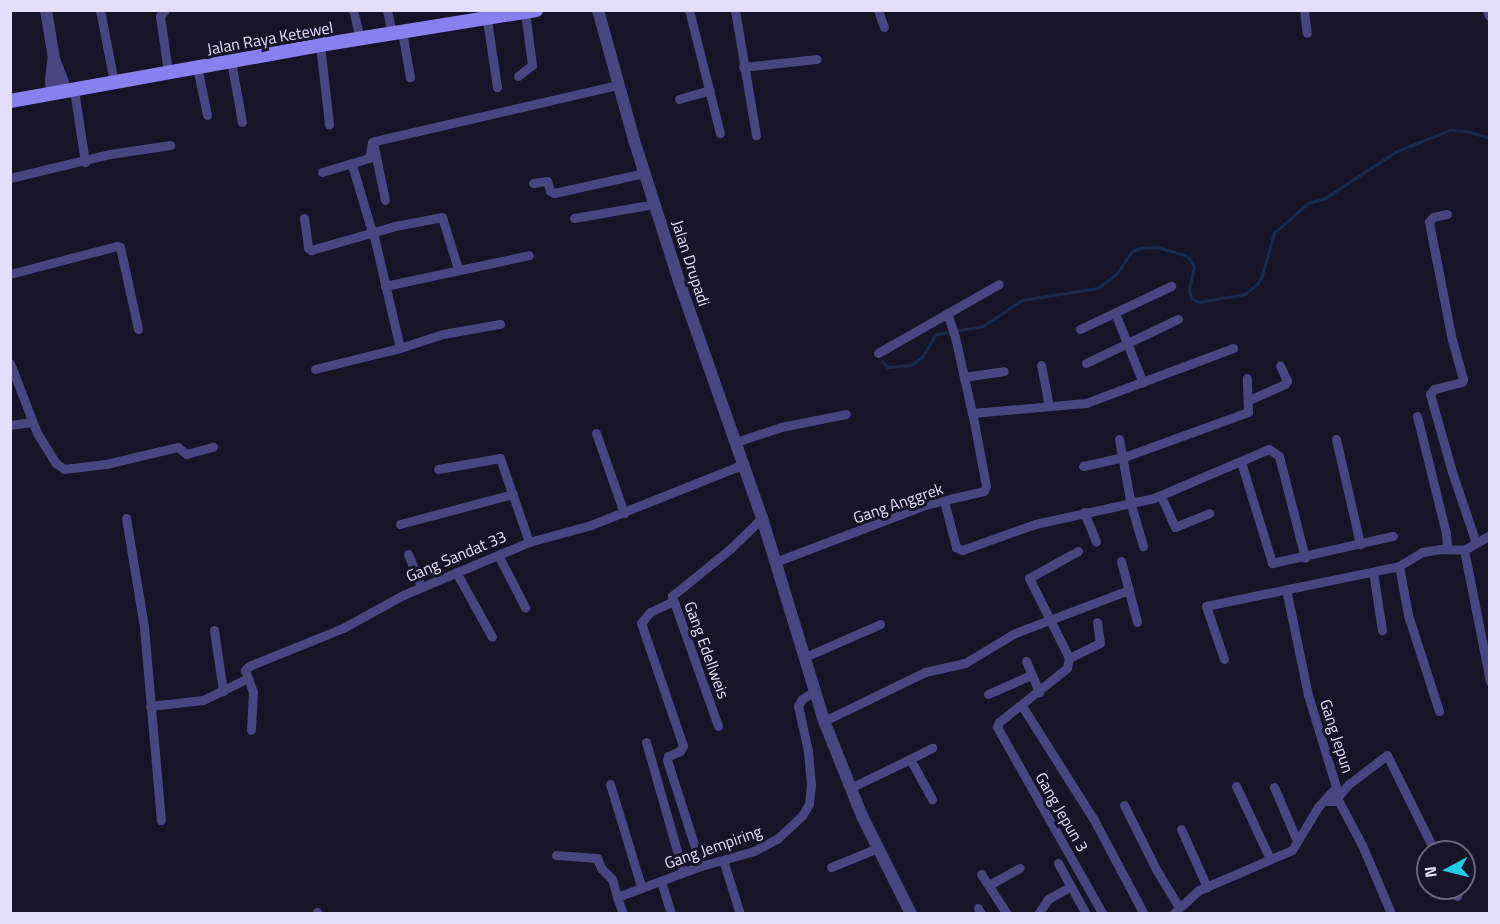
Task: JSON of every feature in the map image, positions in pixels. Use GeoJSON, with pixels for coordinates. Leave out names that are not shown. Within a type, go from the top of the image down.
{"type":"FeatureCollection","features":[{"type":"Feature","properties":{"kind":"main road","name":"Jalan Raya Ketewel"},"geometry":{"type":"LineString","coordinates":[[10,101],[320,45],[487,20],[531,11]]}},
{"type":"Feature","properties":{"kind":"street"},"geometry":{"type":"LineString","coordinates":[[46,10],[54,59],[85,162]]}},
{"type":"Feature","properties":{"kind":"street"},"geometry":{"type":"LineString","coordinates":[[100,10],[114,82]]}},
{"type":"Feature","properties":{"kind":"street"},"geometry":{"type":"LineString","coordinates":[[165,10],[160,16],[168,72]]}},
{"type":"Feature","properties":{"kind":"street"},"geometry":{"type":"LineString","coordinates":[[353,10],[360,39]]}},
{"type":"Feature","properties":{"kind":"street"},"geometry":{"type":"LineString","coordinates":[[387,10],[397,33],[410,77]]}},
{"type":"Feature","properties":{"kind":"street","name":"Jalan Drupadi"},"geometry":{"type":"LineString","coordinates":[[598,10],[617,84],[644,173],[765,526],[824,721],[849,788],[911,914]]}},
{"type":"Feature","properties":{"kind":"street"},"geometry":{"type":"LineString","coordinates":[[689,10],[720,133]]}},
{"type":"Feature","properties":{"kind":"street"},"geometry":{"type":"LineString","coordinates":[[735,10],[756,135]]}},
{"type":"Feature","properties":{"kind":"street"},"geometry":{"type":"LineString","coordinates":[[878,10],[884,27]]}},
{"type":"Feature","properties":{"kind":"street"},"geometry":{"type":"LineString","coordinates":[[1304,10],[1307,33]]}},
{"type":"Feature","properties":{"kind":"street"},"geometry":{"type":"LineString","coordinates":[[518,76],[531,65],[531,11]]}},
{"type":"Feature","properties":{"kind":"street"},"geometry":{"type":"LineString","coordinates":[[487,20],[497,87]]}},
{"type":"Feature","properties":{"kind":"street"},"geometry":{"type":"LineString","coordinates":[[320,45],[329,124]]}},
{"type":"Feature","properties":{"kind":"street"},"geometry":{"type":"LineString","coordinates":[[743,67],[817,59]]}},
{"type":"Feature","properties":{"kind":"street"},"geometry":{"type":"LineString","coordinates":[[231,61],[242,122]]}},
{"type":"Feature","properties":{"kind":"street"},"geometry":{"type":"LineString","coordinates":[[197,67],[207,115]]}},
{"type":"Feature","properties":{"kind":"street"},"geometry":{"type":"LineString","coordinates":[[372,142],[617,84]]}},
{"type":"Feature","properties":{"kind":"street"},"geometry":{"type":"LineString","coordinates":[[679,99],[710,90]]}},
{"type":"Feature","properties":{"kind":"street"},"geometry":{"type":"LineString","coordinates":[[322,172],[352,165],[369,158],[372,142]]}},
{"type":"Feature","properties":{"kind":"street"},"geometry":{"type":"LineString","coordinates":[[372,142],[385,200]]}},
{"type":"Feature","properties":{"kind":"street"},"geometry":{"type":"LineString","coordinates":[[10,178],[85,162],[110,154],[170,145]]}},
{"type":"Feature","properties":{"kind":"street"},"geometry":{"type":"LineString","coordinates":[[352,165],[372,232],[400,348]]}},
{"type":"Feature","properties":{"kind":"street"},"geometry":{"type":"LineString","coordinates":[[533,183],[547,181],[550,191],[554,193],[644,173]]}},
{"type":"Feature","properties":{"kind":"street"},"geometry":{"type":"LineString","coordinates":[[574,218],[654,204]]}},
{"type":"Feature","properties":{"kind":"street"},"geometry":{"type":"LineString","coordinates":[[1447,214],[1429,222],[1452,340],[1463,379],[1462,382],[1434,389],[1430,394],[1452,472],[1476,543]]}},
{"type":"Feature","properties":{"kind":"street"},"geometry":{"type":"LineString","coordinates":[[304,218],[310,249],[372,232],[442,217],[458,269]]}},
{"type":"Feature","properties":{"kind":"street"},"geometry":{"type":"LineString","coordinates":[[10,274],[120,247],[138,329]]}},
{"type":"Feature","properties":{"kind":"street"},"geometry":{"type":"LineString","coordinates":[[385,286],[529,255]]}},
{"type":"Feature","properties":{"kind":"street"},"geometry":{"type":"LineString","coordinates":[[878,353],[999,284]]}},
{"type":"Feature","properties":{"kind":"street"},"geometry":{"type":"LineString","coordinates":[[1080,329],[1171,286]]}},
{"type":"Feature","properties":{"kind":"street","name":"Gang Anggrek"},"geometry":{"type":"LineString","coordinates":[[775,562],[928,504],[983,492],[986,488],[964,377],[947,313]]}},
{"type":"Feature","properties":{"kind":"street"},"geometry":{"type":"LineString","coordinates":[[1115,313],[1143,383]]}},
{"type":"Feature","properties":{"kind":"street"},"geometry":{"type":"LineString","coordinates":[[1086,363],[1178,319]]}},
{"type":"Feature","properties":{"kind":"street"},"geometry":{"type":"LineString","coordinates":[[315,369],[400,348],[443,334],[500,324]]}},
{"type":"Feature","properties":{"kind":"street"},"geometry":{"type":"LineString","coordinates":[[972,413],[1086,403],[1233,348]]}},
{"type":"Feature","properties":{"kind":"street"},"geometry":{"type":"LineString","coordinates":[[10,363],[32,422],[56,463],[64,469],[105,464],[178,447],[186,454],[213,447]]}},
{"type":"Feature","properties":{"kind":"street"},"geometry":{"type":"LineString","coordinates":[[1041,365],[1049,406]]}},
{"type":"Feature","properties":{"kind":"street"},"geometry":{"type":"LineString","coordinates":[[1249,400],[1285,384],[1287,381],[1281,365]]}},
{"type":"Feature","properties":{"kind":"street"},"geometry":{"type":"LineString","coordinates":[[964,377],[1004,371]]}},
{"type":"Feature","properties":{"kind":"street"},"geometry":{"type":"LineString","coordinates":[[1083,466],[1124,457],[1248,412],[1246,378]]}},
{"type":"Feature","properties":{"kind":"street"},"geometry":{"type":"LineString","coordinates":[[736,442],[781,427],[846,414]]}},
{"type":"Feature","properties":{"kind":"street"},"geometry":{"type":"LineString","coordinates":[[1417,416],[1446,533],[1447,549]]}},
{"type":"Feature","properties":{"kind":"street"},"geometry":{"type":"LineString","coordinates":[[10,425],[32,422]]}},
{"type":"Feature","properties":{"kind":"street"},"geometry":{"type":"LineString","coordinates":[[596,433],[624,513]]}},
{"type":"Feature","properties":{"kind":"street"},"geometry":{"type":"LineString","coordinates":[[1119,439],[1131,505],[1143,546]]}},
{"type":"Feature","properties":{"kind":"street"},"geometry":{"type":"LineString","coordinates":[[1336,439],[1360,544]]}},
{"type":"Feature","properties":{"kind":"street"},"geometry":{"type":"LineString","coordinates":[[944,501],[956,547],[962,550],[1035,524],[1084,512],[1131,505],[1161,496],[1269,449],[1279,456],[1305,558]]}},
{"type":"Feature","properties":{"kind":"street"},"geometry":{"type":"LineString","coordinates":[[438,470],[496,456],[501,459],[529,542]]}},
{"type":"Feature","properties":{"kind":"street"},"geometry":{"type":"LineString","coordinates":[[1241,462],[1270,562],[1277,564],[1393,536]]}},
{"type":"Feature","properties":{"kind":"street","name":"Gang Sandat 33"},"geometry":{"type":"LineString","coordinates":[[246,679],[244,670],[249,666],[343,628],[421,587],[529,542],[591,525],[744,464]]}},
{"type":"Feature","properties":{"kind":"street"},"geometry":{"type":"LineString","coordinates":[[400,524],[513,495]]}},
{"type":"Feature","properties":{"kind":"street"},"geometry":{"type":"LineString","coordinates":[[1161,496],[1175,527],[1209,513]]}},
{"type":"Feature","properties":{"kind":"street"},"geometry":{"type":"LineString","coordinates":[[1084,512],[1096,542]]}},
{"type":"Feature","properties":{"kind":"street"},"geometry":{"type":"LineString","coordinates":[[126,518],[144,627],[161,820]]}},
{"type":"Feature","properties":{"kind":"street","name":"Gang Edellweis"},"geometry":{"type":"LineString","coordinates":[[718,726],[673,601],[673,592],[765,526]]}},
{"type":"Feature","properties":{"kind":"street"},"geometry":{"type":"LineString","coordinates":[[1224,659],[1206,606],[1399,566],[1422,552],[1447,549],[1464,550],[1490,535]]}},
{"type":"Feature","properties":{"kind":"street"},"geometry":{"type":"LineString","coordinates":[[1464,550],[1490,681]]}},
{"type":"Feature","properties":{"kind":"street"},"geometry":{"type":"LineString","coordinates":[[1069,658],[1048,620],[1029,576],[1078,551]]}},
{"type":"Feature","properties":{"kind":"street"},"geometry":{"type":"LineString","coordinates":[[408,554],[421,587]]}},
{"type":"Feature","properties":{"kind":"street"},"geometry":{"type":"LineString","coordinates":[[498,555],[525,607]]}},
{"type":"Feature","properties":{"kind":"street"},"geometry":{"type":"LineString","coordinates":[[1121,561],[1137,622]]}},
{"type":"Feature","properties":{"kind":"street"},"geometry":{"type":"LineString","coordinates":[[1399,566],[1408,615],[1439,711]]}},
{"type":"Feature","properties":{"kind":"street"},"geometry":{"type":"LineString","coordinates":[[456,572],[492,636]]}},
{"type":"Feature","properties":{"kind":"street"},"geometry":{"type":"LineString","coordinates":[[1373,572],[1382,630]]}},
{"type":"Feature","properties":{"kind":"street","name":"Gang Jepun"},"geometry":{"type":"LineString","coordinates":[[1176,910],[1207,887],[1287,853],[1336,784],[1308,695],[1286,589]]}},
{"type":"Feature","properties":{"kind":"street"},"geometry":{"type":"LineString","coordinates":[[824,721],[925,672],[965,663],[1015,633],[1128,590]]}},
{"type":"Feature","properties":{"kind":"street"},"geometry":{"type":"LineString","coordinates":[[673,601],[650,612],[641,622],[683,746],[682,750],[668,756],[667,760],[701,866]]}},
{"type":"Feature","properties":{"kind":"street"},"geometry":{"type":"LineString","coordinates":[[1097,622],[1100,643],[1069,658],[1065,670],[1022,706],[1094,820],[1144,914]]}},
{"type":"Feature","properties":{"kind":"street"},"geometry":{"type":"LineString","coordinates":[[805,657],[880,624]]}},
{"type":"Feature","properties":{"kind":"street"},"geometry":{"type":"LineString","coordinates":[[214,630],[223,691]]}},
{"type":"Feature","properties":{"kind":"street"},"geometry":{"type":"LineString","coordinates":[[1026,661],[1039,692]]}},
{"type":"Feature","properties":{"kind":"street"},"geometry":{"type":"LineString","coordinates":[[988,694],[1031,675]]}},
{"type":"Feature","properties":{"kind":"street"},"geometry":{"type":"LineString","coordinates":[[150,706],[203,700],[246,679],[253,693],[251,730]]}},
{"type":"Feature","properties":{"kind":"street","name":"Gang Jempiring"},"geometry":{"type":"LineString","coordinates":[[617,897],[640,886],[754,851],[777,839],[802,816],[809,804],[808,751],[798,706],[802,699],[814,691]]}},
{"type":"Feature","properties":{"kind":"street","name":"Gang Jepun 3"},"geometry":{"type":"LineString","coordinates":[[1022,706],[997,724],[1103,914]]}},
{"type":"Feature","properties":{"kind":"street"},"geometry":{"type":"LineString","coordinates":[[645,742],[683,872]]}},
{"type":"Feature","properties":{"kind":"street"},"geometry":{"type":"LineString","coordinates":[[849,788],[932,748]]}},
{"type":"Feature","properties":{"kind":"street"},"geometry":{"type":"LineString","coordinates":[[1325,801],[1332,801],[1349,784],[1387,755],[1429,840]]}},
{"type":"Feature","properties":{"kind":"street"},"geometry":{"type":"LineString","coordinates":[[910,759],[932,799]]}},
{"type":"Feature","properties":{"kind":"street"},"geometry":{"type":"LineString","coordinates":[[610,784],[640,886]]}},
{"type":"Feature","properties":{"kind":"street"},"geometry":{"type":"LineString","coordinates":[[1236,786],[1270,859]]}},
{"type":"Feature","properties":{"kind":"street"},"geometry":{"type":"LineString","coordinates":[[1274,786],[1297,841]]}},
{"type":"Feature","properties":{"kind":"street"},"geometry":{"type":"LineString","coordinates":[[1336,798],[1362,845],[1390,911]]}},
{"type":"Feature","properties":{"kind":"street"},"geometry":{"type":"LineString","coordinates":[[1124,806],[1176,910]]}},
{"type":"Feature","properties":{"kind":"street"},"geometry":{"type":"LineString","coordinates":[[1180,829],[1207,887]]}},
{"type":"Feature","properties":{"kind":"street"},"geometry":{"type":"LineString","coordinates":[[831,867],[878,848]]}},
{"type":"Feature","properties":{"kind":"street"},"geometry":{"type":"LineString","coordinates":[[556,855],[597,858],[600,868],[612,879],[623,914]]}},
{"type":"Feature","properties":{"kind":"street"},"geometry":{"type":"LineString","coordinates":[[723,860],[739,913]]}},
{"type":"Feature","properties":{"kind":"street"},"geometry":{"type":"LineString","coordinates":[[1058,862],[1086,914]]}},
{"type":"Feature","properties":{"kind":"street"},"geometry":{"type":"LineString","coordinates":[[988,885],[1020,868]]}},
{"type":"Feature","properties":{"kind":"street"},"geometry":{"type":"LineString","coordinates":[[981,874],[1007,914]]}},
{"type":"Feature","properties":{"kind":"street"},"geometry":{"type":"LineString","coordinates":[[661,881],[671,914]]}},
{"type":"Feature","properties":{"kind":"street"},"geometry":{"type":"LineString","coordinates":[[1038,914],[1048,899],[1071,886]]}},
{"type":"Feature","properties":{"kind":"waterway"},"geometry":{"type":"LineString","coordinates":[[882,361],[887,367],[911,365],[922,357],[936,334],[983,326],[1022,300],[1098,288],[1117,273],[1132,251],[1140,248],[1157,247],[1189,258],[1194,266],[1189,290],[1191,298],[1198,302],[1245,294],[1258,283],[1262,275],[1274,233],[1308,203],[1325,198],[1395,152],[1450,130],[1466,131],[1490,138]]}}]}
